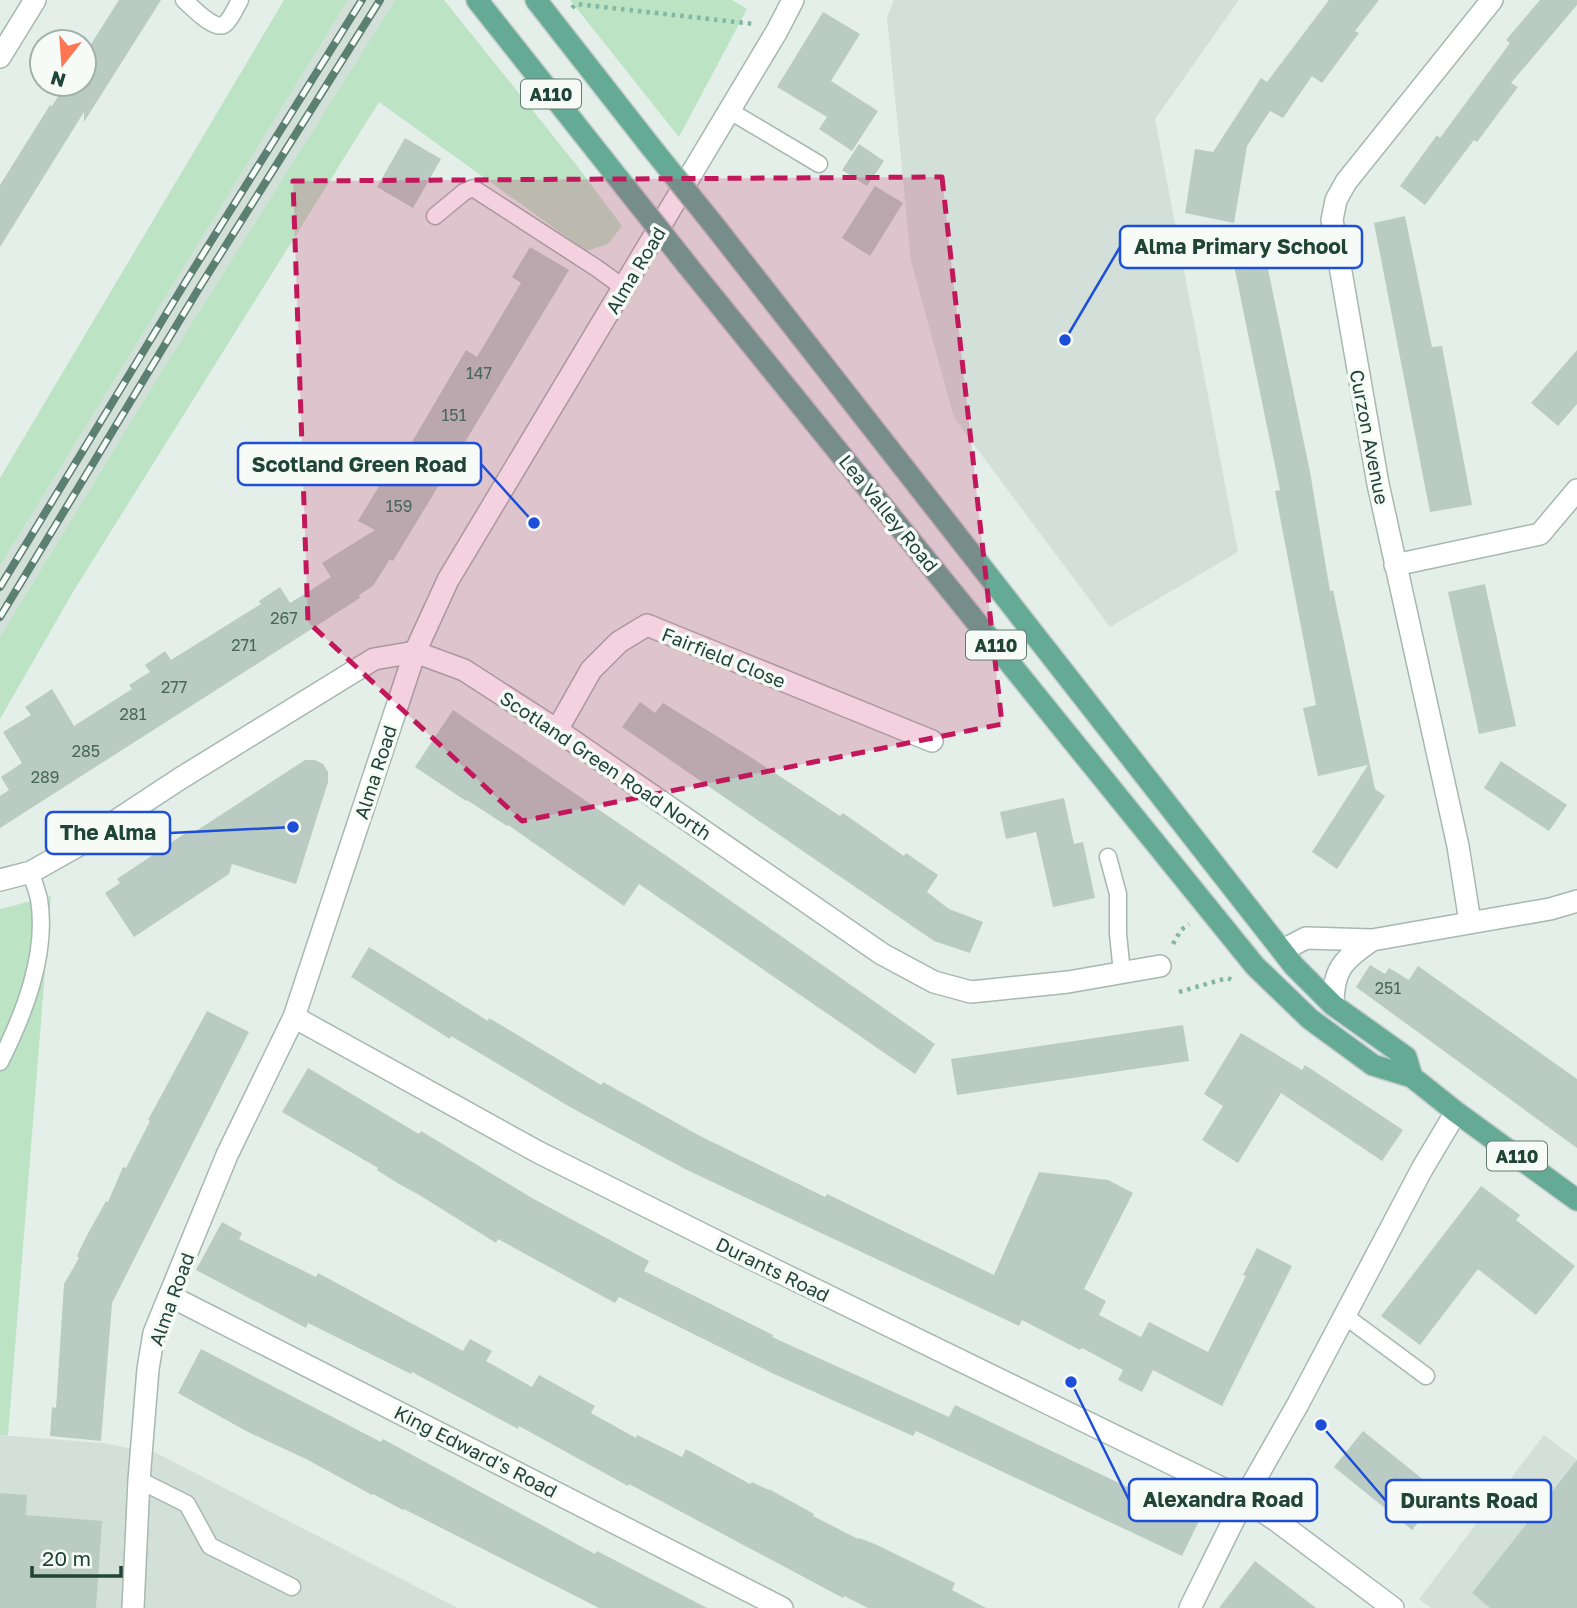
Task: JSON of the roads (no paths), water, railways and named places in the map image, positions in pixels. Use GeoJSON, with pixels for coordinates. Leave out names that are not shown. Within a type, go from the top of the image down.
{"type":"FeatureCollection","features":[{"type":"Feature","properties":{"kind":"main road","name":"Lea Valley Road"},"geometry":{"type":"LineString","coordinates":[[477,0],[688,266],[1255,966],[1310,1019],[1373,1065],[1412,1077]]}},
{"type":"Feature","properties":{"kind":"main road","name":"Lea Valley Road"},"geometry":{"type":"LineString","coordinates":[[536,0],[1294,966],[1332,1005],[1406,1057],[1412,1077]]}},
{"type":"Feature","properties":{"kind":"main road","name":"Lea Valley Road"},"geometry":{"type":"LineString","coordinates":[[1283,950],[1275,957],[1273,965],[1310,1019]]}},
{"type":"Feature","properties":{"kind":"main road","name":"A110"},"geometry":{"type":"LineString","coordinates":[[1412,1077],[1577,1200]]}},
{"type":"Feature","properties":{"kind":"street"},"geometry":{"type":"LineString","coordinates":[[0,57],[35,0]]}},
{"type":"Feature","properties":{"kind":"street","name":"Alma Road"},"geometry":{"type":"LineString","coordinates":[[133,1608],[139,1480],[154,1333],[227,1155],[294,1017],[415,652],[448,580],[730,111],[793,0]]}},
{"type":"Feature","properties":{"kind":"street","name":"Curzon Avenue"},"geometry":{"type":"LineString","coordinates":[[1469,922],[1458,846],[1378,484],[1332,220],[1336,200],[1346,182],[1492,0]]}},
{"type":"Feature","properties":{"kind":"street"},"geometry":{"type":"LineString","coordinates":[[1395,565],[1540,534],[1577,490]]}},
{"type":"Feature","properties":{"kind":"street","name":"Fairfield Close"},"geometry":{"type":"LineString","coordinates":[[557,730],[592,670],[620,642],[647,625],[932,741]]}},
{"type":"Feature","properties":{"kind":"street","name":"Scotland Green Road North"},"geometry":{"type":"LineString","coordinates":[[0,880],[31,872],[79,845],[181,778],[374,659],[415,652],[464,670],[557,730],[882,954],[934,982],[971,992],[1068,982],[1160,966]]}},
{"type":"Feature","properties":{"kind":"street"},"geometry":{"type":"LineString","coordinates":[[1283,950],[1306,938],[1372,940],[1550,909],[1577,901]]}},
{"type":"Feature","properties":{"kind":"street"},"geometry":{"type":"LineString","coordinates":[[1332,1005],[1333,983],[1349,956],[1372,940]]}},
{"type":"Feature","properties":{"kind":"street","name":"Durants Road"},"geometry":{"type":"LineString","coordinates":[[294,1017],[538,1152],[1244,1499],[1393,1608]]}},
{"type":"Feature","properties":{"kind":"street"},"geometry":{"type":"LineString","coordinates":[[1190,1608],[1244,1499],[1422,1169],[1456,1112]]}},
{"type":"Feature","properties":{"kind":"street","name":"King Edward's Road"},"geometry":{"type":"LineString","coordinates":[[170,1296],[782,1608]]}},
{"type":"Feature","properties":{"kind":"lane"},"geometry":{"type":"LineString","coordinates":[[184,0],[214,26],[221,27],[240,0]]}},
{"type":"Feature","properties":{"kind":"lane"},"geometry":{"type":"LineString","coordinates":[[730,111],[819,164]]}},
{"type":"Feature","properties":{"kind":"lane"},"geometry":{"type":"LineString","coordinates":[[435,216],[464,192],[473,188],[624,288]]}},
{"type":"Feature","properties":{"kind":"lane"},"geometry":{"type":"LineString","coordinates":[[1108,857],[1118,894],[1122,973]]}},
{"type":"Feature","properties":{"kind":"lane"},"geometry":{"type":"LineString","coordinates":[[0,1062],[15,1033],[31,986],[40,941],[39,899],[31,872]]}},
{"type":"Feature","properties":{"kind":"lane"},"geometry":{"type":"LineString","coordinates":[[1345,1316],[1426,1376]]}},
{"type":"Feature","properties":{"kind":"lane"},"geometry":{"type":"LineString","coordinates":[[139,1480],[187,1504],[209,1545],[292,1587]]}},
{"type":"Feature","properties":{"kind":"railway"},"geometry":{"type":"LineString","coordinates":[[0,587],[188,278],[362,0]]}},
{"type":"Feature","properties":{"kind":"railway"},"geometry":{"type":"LineString","coordinates":[[0,617],[201,285],[380,0]]}},
{"type":"Feature","properties":{"kind":"place","name":"Alma Primary School"},"geometry":{"type":"Point","coordinates":[1065,340]}},
{"type":"Feature","properties":{"kind":"place","name":"Scotland Green Road"},"geometry":{"type":"Point","coordinates":[534,523]}},
{"type":"Feature","properties":{"kind":"place","name":"The Alma"},"geometry":{"type":"Point","coordinates":[293,827]}},
{"type":"Feature","properties":{"kind":"place","name":"Alexandra Road"},"geometry":{"type":"Point","coordinates":[1071,1382]}},
{"type":"Feature","properties":{"kind":"place","name":"Durants Road"},"geometry":{"type":"Point","coordinates":[1321,1425]}}]}
